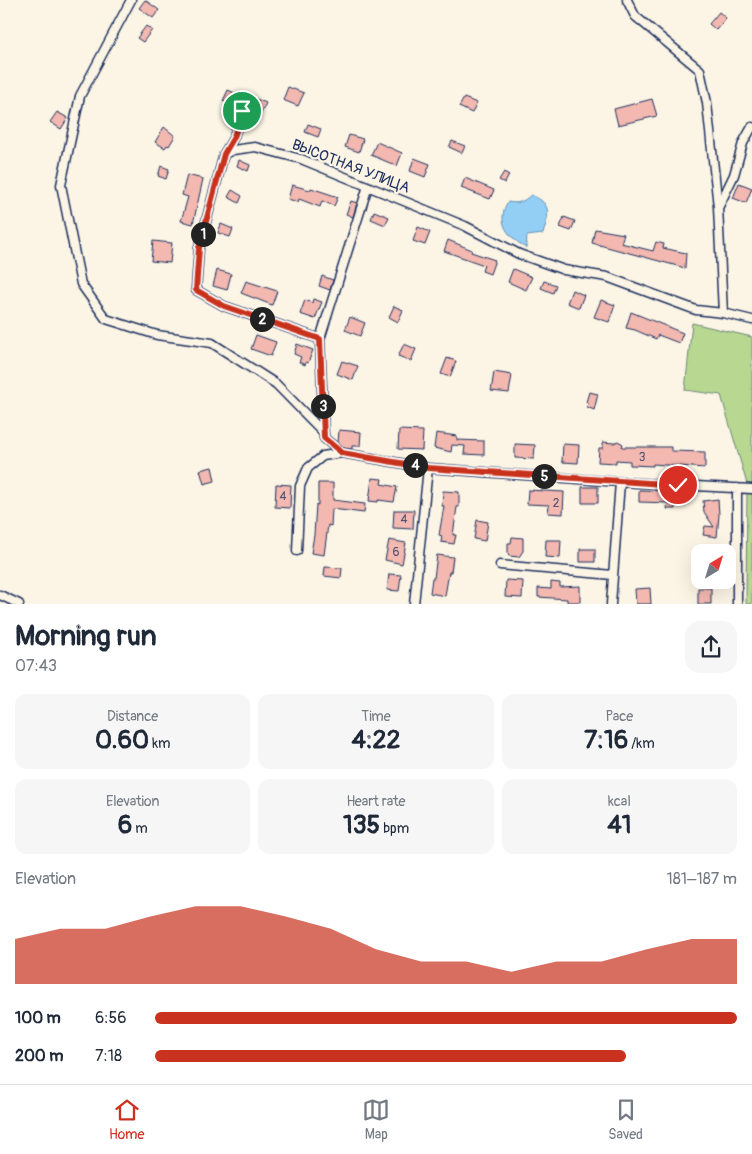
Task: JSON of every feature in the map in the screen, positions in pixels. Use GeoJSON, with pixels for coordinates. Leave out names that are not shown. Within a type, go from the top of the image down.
{"type":"FeatureCollection","features":[{"type":"Feature","properties":{"kind":"street"},"geometry":{"type":"LineString","coordinates":[[131,0],[80,96],[61,185],[81,284],[106,319],[157,336],[212,343],[276,384],[324,433]]}},
{"type":"Feature","properties":{"kind":"street"},"geometry":{"type":"LineString","coordinates":[[627,0],[635,16],[700,70],[707,104],[718,208],[723,313]]}},
{"type":"Feature","properties":{"kind":"street"},"geometry":{"type":"LineString","coordinates":[[242,111],[234,137],[224,154],[199,248],[196,290],[224,306],[320,339]]}},
{"type":"Feature","properties":{"kind":"street"},"geometry":{"type":"LineString","coordinates":[[718,208],[734,175],[743,143],[752,127]]}},
{"type":"Feature","properties":{"kind":"street","name":"ВЫСОТНАЯ УЛИЦА"},"geometry":{"type":"LineString","coordinates":[[224,154],[233,150],[255,147],[301,160],[465,226],[520,254],[555,267],[607,277],[696,310],[723,313],[752,320]]}},
{"type":"Feature","properties":{"kind":"street"},"geometry":{"type":"LineString","coordinates":[[342,453],[324,438],[320,339],[368,186]]}},
{"type":"Feature","properties":{"kind":"street"},"geometry":{"type":"LineString","coordinates":[[297,551],[300,486],[308,468],[323,456],[342,453],[428,468],[620,482],[752,489]]}},
{"type":"Feature","properties":{"kind":"street"},"geometry":{"type":"LineString","coordinates":[[414,604],[428,468]]}},
{"type":"Feature","properties":{"kind":"street"},"geometry":{"type":"LineString","coordinates":[[611,604],[620,482]]}},
{"type":"Feature","properties":{"kind":"street"},"geometry":{"type":"LineString","coordinates":[[737,488],[737,604]]}},
{"type":"Feature","properties":{"kind":"street"},"geometry":{"type":"LineString","coordinates":[[500,565],[613,575]]}},
{"type":"Feature","properties":{"kind":"street"},"geometry":{"type":"LineString","coordinates":[[0,594],[18,604]]}},
{"type":"Feature","properties":{"kind":"green space"},"geometry":{"type":"Polygon","coordinates":[[[692,323],[752,337],[752,604],[746,604],[747,484],[721,395],[685,390],[692,323]]]}},
{"type":"Feature","properties":{"kind":"water"},"geometry":{"type":"Polygon","coordinates":[[[531,195],[543,202],[546,207],[547,216],[543,234],[527,236],[526,248],[509,234],[503,216],[508,202],[520,202],[531,195]]]}},
{"type":"Feature","properties":{"kind":"building"},"geometry":{"type":"Polygon","coordinates":[[[145,0],[159,10],[153,18],[139,8],[145,0]]]}},
{"type":"Feature","properties":{"kind":"building"},"geometry":{"type":"Polygon","coordinates":[[[719,12],[726,18],[716,30],[709,24],[719,12]]]}},
{"type":"Feature","properties":{"kind":"building"},"geometry":{"type":"Polygon","coordinates":[[[146,26],[152,30],[143,42],[137,38],[146,26]]]}},
{"type":"Feature","properties":{"kind":"building"},"geometry":{"type":"Polygon","coordinates":[[[288,87],[304,93],[298,106],[283,100],[288,87]]]}},
{"type":"Feature","properties":{"kind":"building"},"geometry":{"type":"Polygon","coordinates":[[[228,90],[241,96],[236,107],[223,101],[228,90]]]}},
{"type":"Feature","properties":{"kind":"building"},"geometry":{"type":"Polygon","coordinates":[[[254,98],[266,103],[260,116],[248,111],[254,98]]]}},
{"type":"Feature","properties":{"kind":"building"},"geometry":{"type":"Polygon","coordinates":[[[464,98],[477,103],[472,113],[459,107],[464,98]]]}},
{"type":"Feature","properties":{"kind":"building"},"geometry":{"type":"Polygon","coordinates":[[[652,99],[657,116],[618,125],[614,109],[652,99]]]}},
{"type":"Feature","properties":{"kind":"building"},"geometry":{"type":"Polygon","coordinates":[[[57,112],[68,118],[61,129],[50,122],[57,112]]]}},
{"type":"Feature","properties":{"kind":"building"},"geometry":{"type":"Polygon","coordinates":[[[308,124],[321,129],[318,137],[305,132],[308,124]]]}},
{"type":"Feature","properties":{"kind":"building"},"geometry":{"type":"Polygon","coordinates":[[[164,127],[175,136],[169,146],[167,145],[165,148],[155,142],[164,127]]]}},
{"type":"Feature","properties":{"kind":"building"},"geometry":{"type":"Polygon","coordinates":[[[349,135],[363,139],[359,152],[345,147],[349,135]]]}},
{"type":"Feature","properties":{"kind":"building"},"geometry":{"type":"Polygon","coordinates":[[[452,141],[465,146],[462,153],[449,147],[452,141]]]}},
{"type":"Feature","properties":{"kind":"building"},"geometry":{"type":"Polygon","coordinates":[[[377,142],[402,153],[397,166],[371,155],[377,142]]]}},
{"type":"Feature","properties":{"kind":"building"},"geometry":{"type":"Polygon","coordinates":[[[414,158],[430,164],[425,177],[410,171],[414,158]]]}},
{"type":"Feature","properties":{"kind":"building"},"geometry":{"type":"Polygon","coordinates":[[[239,160],[250,165],[248,171],[237,166],[239,160]]]}},
{"type":"Feature","properties":{"kind":"building"},"geometry":{"type":"Polygon","coordinates":[[[161,166],[169,169],[166,179],[158,176],[161,166]]]}},
{"type":"Feature","properties":{"kind":"building"},"geometry":{"type":"Polygon","coordinates":[[[504,172],[509,175],[505,183],[499,180],[504,172]]]}},
{"type":"Feature","properties":{"kind":"building"},"geometry":{"type":"Polygon","coordinates":[[[187,175],[203,179],[193,224],[181,221],[188,197],[182,195],[187,175]]]}},
{"type":"Feature","properties":{"kind":"building"},"geometry":{"type":"Polygon","coordinates":[[[465,178],[494,190],[490,199],[461,188],[465,178]]]}},
{"type":"Feature","properties":{"kind":"building"},"geometry":{"type":"Polygon","coordinates":[[[739,183],[752,188],[746,203],[733,198],[739,183]]]}},
{"type":"Feature","properties":{"kind":"building"},"geometry":{"type":"Polygon","coordinates":[[[292,185],[310,190],[311,188],[338,197],[334,206],[322,201],[320,207],[299,199],[298,202],[288,199],[292,185]]]}},
{"type":"Feature","properties":{"kind":"building"},"geometry":{"type":"Polygon","coordinates":[[[232,190],[242,196],[239,203],[228,197],[232,190]]]}},
{"type":"Feature","properties":{"kind":"building"},"geometry":{"type":"Polygon","coordinates":[[[351,201],[357,203],[353,217],[346,214],[351,201]]]}},
{"type":"Feature","properties":{"kind":"building"},"geometry":{"type":"Polygon","coordinates":[[[374,211],[389,217],[385,225],[371,219],[374,211]]]}},
{"type":"Feature","properties":{"kind":"building"},"geometry":{"type":"Polygon","coordinates":[[[564,217],[575,221],[571,231],[560,227],[564,217]]]}},
{"type":"Feature","properties":{"kind":"building"},"geometry":{"type":"Polygon","coordinates":[[[221,224],[233,229],[230,237],[218,233],[221,224]]]}},
{"type":"Feature","properties":{"kind":"building"},"geometry":{"type":"Polygon","coordinates":[[[418,227],[430,232],[425,245],[413,241],[418,227]]]}},
{"type":"Feature","properties":{"kind":"building"},"geometry":{"type":"Polygon","coordinates":[[[595,229],[624,234],[621,243],[653,251],[656,242],[664,244],[663,248],[686,253],[685,268],[592,243],[595,229]]]}},
{"type":"Feature","properties":{"kind":"building"},"geometry":{"type":"Polygon","coordinates":[[[448,240],[472,250],[471,252],[495,260],[490,274],[482,271],[484,265],[444,251],[448,240]]]}},
{"type":"Feature","properties":{"kind":"building"},"geometry":{"type":"Polygon","coordinates":[[[153,241],[172,243],[170,263],[151,261],[153,241]]]}},
{"type":"Feature","properties":{"kind":"building"},"geometry":{"type":"Polygon","coordinates":[[[513,269],[532,277],[526,290],[508,282],[513,269]]]}},
{"type":"Feature","properties":{"kind":"building"},"geometry":{"type":"Polygon","coordinates":[[[217,270],[231,274],[227,290],[213,286],[217,270]]]}},
{"type":"Feature","properties":{"kind":"building"},"geometry":{"type":"Polygon","coordinates":[[[322,276],[333,280],[330,290],[319,286],[322,276]]]}},
{"type":"Feature","properties":{"kind":"building"},"geometry":{"type":"Polygon","coordinates":[[[246,281],[277,291],[272,305],[241,293],[246,281]]]}},
{"type":"Feature","properties":{"kind":"building"},"geometry":{"type":"Polygon","coordinates":[[[544,281],[556,285],[553,293],[541,288],[544,281]]]}},
{"type":"Feature","properties":{"kind":"building"},"geometry":{"type":"Polygon","coordinates":[[[572,290],[584,295],[579,308],[567,303],[572,290]]]}},
{"type":"Feature","properties":{"kind":"building"},"geometry":{"type":"Polygon","coordinates":[[[313,299],[322,302],[315,319],[300,314],[305,300],[312,303],[313,299]]]}},
{"type":"Feature","properties":{"kind":"building"},"geometry":{"type":"Polygon","coordinates":[[[601,300],[615,305],[609,322],[594,317],[601,300]]]}},
{"type":"Feature","properties":{"kind":"building"},"geometry":{"type":"Polygon","coordinates":[[[394,306],[403,310],[398,322],[389,317],[394,306]]]}},
{"type":"Feature","properties":{"kind":"building"},"geometry":{"type":"Polygon","coordinates":[[[631,312],[683,333],[679,343],[658,335],[656,339],[626,328],[631,312]]]}},
{"type":"Feature","properties":{"kind":"building"},"geometry":{"type":"Polygon","coordinates":[[[350,317],[365,323],[360,336],[345,330],[350,317]]]}},
{"type":"Feature","properties":{"kind":"building"},"geometry":{"type":"Polygon","coordinates":[[[256,335],[276,342],[271,356],[251,349],[256,335]]]}},
{"type":"Feature","properties":{"kind":"building"},"geometry":{"type":"Polygon","coordinates":[[[297,344],[313,350],[308,363],[306,362],[305,365],[299,362],[301,357],[294,354],[297,344]]]}},
{"type":"Feature","properties":{"kind":"building"},"geometry":{"type":"Polygon","coordinates":[[[404,344],[416,349],[411,361],[398,356],[404,344]]]}},
{"type":"Feature","properties":{"kind":"building"},"geometry":{"type":"Polygon","coordinates":[[[447,358],[456,361],[450,377],[441,374],[447,358]]]}},
{"type":"Feature","properties":{"kind":"building"},"geometry":{"type":"Polygon","coordinates":[[[342,361],[358,366],[353,380],[337,374],[342,361]]]}},
{"type":"Feature","properties":{"kind":"building"},"geometry":{"type":"Polygon","coordinates":[[[494,372],[512,375],[509,393],[491,391],[494,372]]]}},
{"type":"Feature","properties":{"kind":"building"},"geometry":{"type":"Polygon","coordinates":[[[589,392],[598,394],[594,410],[587,407],[588,403],[586,402],[589,392]]]}},
{"type":"Feature","properties":{"kind":"building"},"geometry":{"type":"Polygon","coordinates":[[[339,430],[361,432],[360,446],[352,446],[352,449],[344,448],[338,443],[339,430]]]}},
{"type":"Feature","properties":{"kind":"building"},"geometry":{"type":"Polygon","coordinates":[[[399,430],[423,431],[422,450],[398,449],[399,430]]]}},
{"type":"Feature","properties":{"kind":"building"},"geometry":{"type":"Polygon","coordinates":[[[436,433],[457,436],[457,440],[484,441],[484,455],[464,454],[465,446],[452,445],[451,452],[434,448],[436,433]]]}},
{"type":"Feature","properties":{"kind":"building"},"geometry":{"type":"Polygon","coordinates":[[[618,441],[623,444],[622,447],[671,447],[671,451],[705,452],[705,468],[653,464],[653,466],[630,465],[630,461],[616,460],[616,463],[598,462],[599,448],[603,448],[603,442],[614,443],[618,441]]]}},
{"type":"Feature","properties":{"kind":"building"},"geometry":{"type":"Polygon","coordinates":[[[515,444],[535,445],[534,459],[515,458],[515,444]]]}},
{"type":"Feature","properties":{"kind":"building"},"geometry":{"type":"Polygon","coordinates":[[[563,444],[579,445],[578,463],[562,462],[563,444]]]}},
{"type":"Feature","properties":{"kind":"building"},"geometry":{"type":"Polygon","coordinates":[[[212,467],[215,481],[204,484],[200,470],[212,467]]]}},
{"type":"Feature","properties":{"kind":"building"},"geometry":{"type":"Polygon","coordinates":[[[372,478],[382,479],[381,484],[397,487],[394,502],[369,501],[372,478]]]}},
{"type":"Feature","properties":{"kind":"building"},"geometry":{"type":"Polygon","coordinates":[[[318,483],[333,483],[333,500],[365,504],[364,513],[332,509],[331,526],[328,525],[324,555],[311,553],[316,504],[318,505],[318,483]]]}},
{"type":"Feature","properties":{"kind":"building"},"geometry":{"type":"Polygon","coordinates":[[[276,484],[291,485],[290,508],[275,507],[276,484]]]}},
{"type":"Feature","properties":{"kind":"building"},"geometry":{"type":"Polygon","coordinates":[[[582,487],[598,487],[598,503],[582,503],[582,487]]]}},
{"type":"Feature","properties":{"kind":"building"},"geometry":{"type":"Polygon","coordinates":[[[528,490],[564,492],[563,514],[548,513],[549,505],[527,504],[528,490]]]}},
{"type":"Feature","properties":{"kind":"building"},"geometry":{"type":"Polygon","coordinates":[[[639,490],[676,491],[675,509],[667,509],[668,503],[639,502],[639,490]]]}},
{"type":"Feature","properties":{"kind":"building"},"geometry":{"type":"Polygon","coordinates":[[[443,491],[459,492],[459,507],[457,507],[453,535],[456,535],[454,544],[441,542],[442,536],[439,535],[444,506],[442,506],[443,491]]]}},
{"type":"Feature","properties":{"kind":"building"},"geometry":{"type":"Polygon","coordinates":[[[718,499],[717,537],[703,535],[705,526],[714,527],[704,512],[703,501],[718,499]]]}},
{"type":"Feature","properties":{"kind":"building"},"geometry":{"type":"Polygon","coordinates":[[[394,510],[414,510],[413,529],[393,528],[394,510]]]}},
{"type":"Feature","properties":{"kind":"building"},"geometry":{"type":"Polygon","coordinates":[[[477,520],[488,522],[485,541],[474,539],[477,520]]]}},
{"type":"Feature","properties":{"kind":"building"},"geometry":{"type":"Polygon","coordinates":[[[512,537],[523,538],[523,551],[519,557],[509,556],[508,543],[511,543],[512,537]]]}},
{"type":"Feature","properties":{"kind":"building"},"geometry":{"type":"Polygon","coordinates":[[[389,540],[406,543],[402,564],[385,560],[389,540]]]}},
{"type":"Feature","properties":{"kind":"building"},"geometry":{"type":"Polygon","coordinates":[[[546,540],[561,540],[560,558],[545,557],[546,540]]]}},
{"type":"Feature","properties":{"kind":"building"},"geometry":{"type":"Polygon","coordinates":[[[580,549],[595,549],[595,562],[580,562],[580,549]]]}},
{"type":"Feature","properties":{"kind":"building"},"geometry":{"type":"Polygon","coordinates":[[[437,555],[453,557],[445,596],[430,593],[437,555]]]}},
{"type":"Feature","properties":{"kind":"building"},"geometry":{"type":"Polygon","coordinates":[[[325,567],[342,568],[341,578],[324,576],[325,567]]]}},
{"type":"Feature","properties":{"kind":"building"},"geometry":{"type":"Polygon","coordinates":[[[389,574],[401,575],[399,591],[387,590],[389,574]]]}},
{"type":"Feature","properties":{"kind":"building"},"geometry":{"type":"Polygon","coordinates":[[[506,580],[523,581],[522,598],[505,597],[506,580]]]}},
{"type":"Feature","properties":{"kind":"building"},"geometry":{"type":"Polygon","coordinates":[[[551,582],[560,583],[560,587],[580,586],[580,602],[567,602],[567,599],[538,597],[538,588],[551,589],[551,582]]]}},
{"type":"Feature","properties":{"kind":"building"},"geometry":{"type":"Polygon","coordinates":[[[650,588],[651,604],[636,604],[635,589],[650,588]]]}},
{"type":"Feature","properties":{"kind":"building"},"geometry":{"type":"Polygon","coordinates":[[[698,589],[711,589],[711,604],[698,604],[698,589]]]}},
{"type":"Feature","properties":{"kind":"route"},"geometry":{"type":"LineString","coordinates":[[242,111],[234,137],[224,154],[199,248],[196,290],[224,306],[320,339],[324,438],[342,453],[428,468],[678,485]]}}]}
